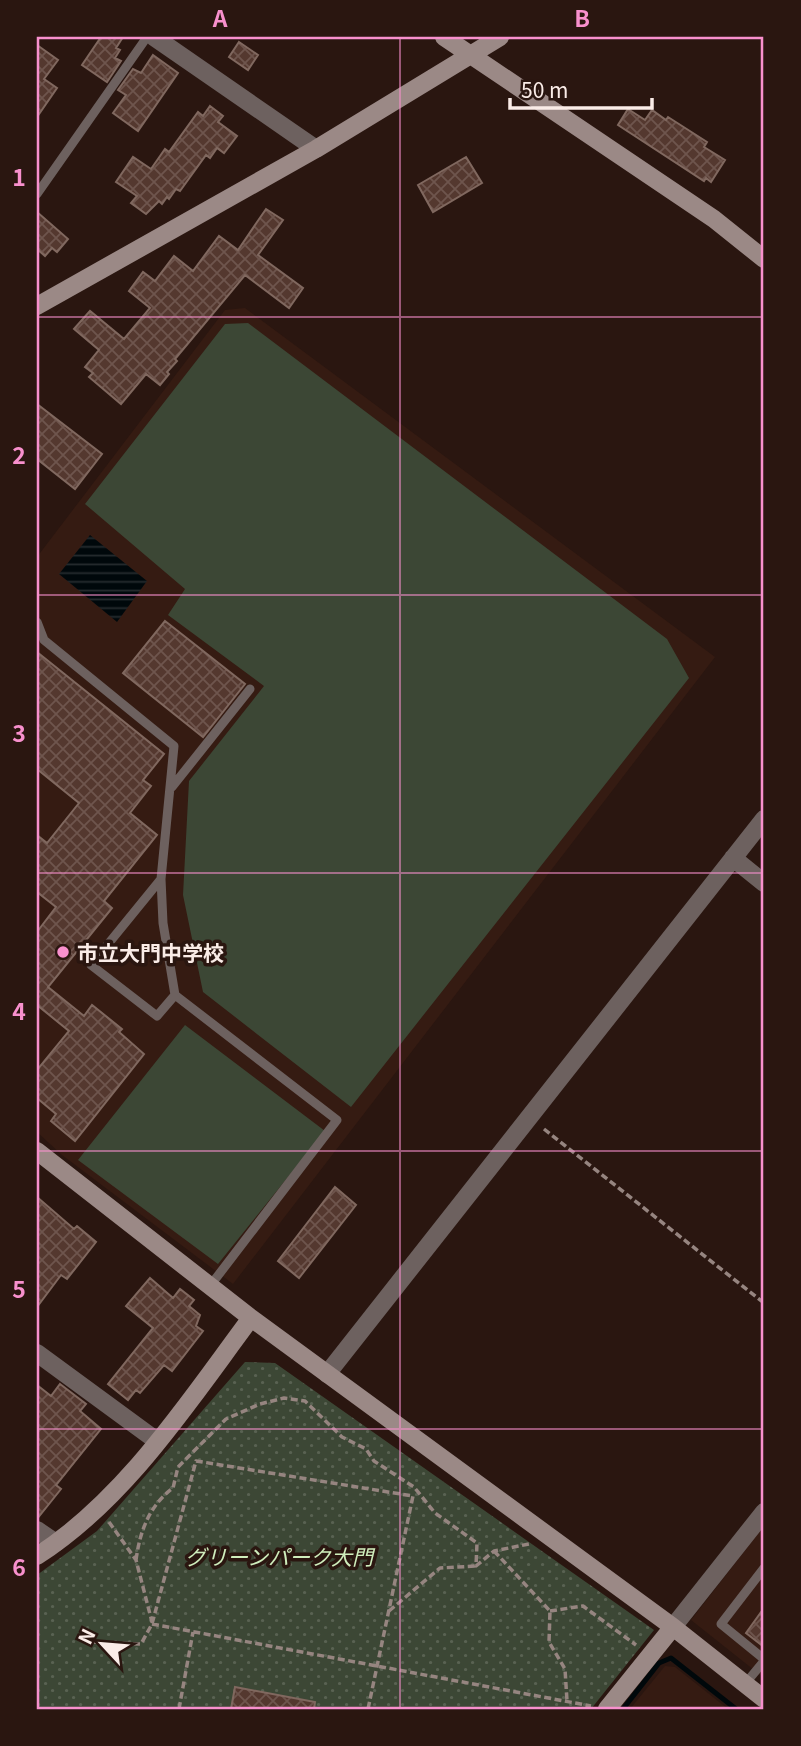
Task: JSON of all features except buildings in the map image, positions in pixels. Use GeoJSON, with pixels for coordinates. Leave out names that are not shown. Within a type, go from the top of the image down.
{"type":"FeatureCollection","features":[{"type":"Feature","properties":{"kind":"street"},"geometry":{"type":"LineString","coordinates":[[155,37],[316,149]]}},
{"type":"Feature","properties":{"kind":"street"},"geometry":{"type":"LineString","coordinates":[[444,37],[714,219],[764,259]]}},
{"type":"Feature","properties":{"kind":"street"},"geometry":{"type":"LineString","coordinates":[[37,306],[316,149],[500,37]]}},
{"type":"Feature","properties":{"kind":"street"},"geometry":{"type":"LineString","coordinates":[[327,1374],[764,819]]}},
{"type":"Feature","properties":{"kind":"street"},"geometry":{"type":"LineString","coordinates":[[733,858],[764,883]]}},
{"type":"Feature","properties":{"kind":"street"},"geometry":{"type":"LineString","coordinates":[[37,1151],[251,1318],[673,1627],[764,1699]]}},
{"type":"Feature","properties":{"kind":"street"},"geometry":{"type":"LineString","coordinates":[[37,1556],[98,1506],[157,1441],[251,1318]]}},
{"type":"Feature","properties":{"kind":"street"},"geometry":{"type":"LineString","coordinates":[[37,1353],[157,1441]]}},
{"type":"Feature","properties":{"kind":"street"},"geometry":{"type":"LineString","coordinates":[[607,1709],[764,1512]]}},
{"type":"Feature","properties":{"kind":"street"},"geometry":{"type":"LineString","coordinates":[[37,1530],[56,1543]]}},
{"type":"Feature","properties":{"kind":"lane"},"geometry":{"type":"LineString","coordinates":[[37,194],[147,37]]}},
{"type":"Feature","properties":{"kind":"lane"},"geometry":{"type":"LineString","coordinates":[[37,622],[44,640],[174,746],[161,879],[163,923],[175,995],[337,1120],[210,1286]]}},
{"type":"Feature","properties":{"kind":"lane"},"geometry":{"type":"LineString","coordinates":[[171,788],[250,689]]}},
{"type":"Feature","properties":{"kind":"lane"},"geometry":{"type":"LineString","coordinates":[[161,879],[91,965],[157,1016],[175,995]]}},
{"type":"Feature","properties":{"kind":"lane"},"geometry":{"type":"LineString","coordinates":[[744,1684],[764,1660],[721,1624],[764,1568]]}},
{"type":"Feature","properties":{"kind":"path"},"geometry":{"type":"LineString","coordinates":[[528,1116],[764,1303]]}},
{"type":"Feature","properties":{"kind":"path"},"geometry":{"type":"LineString","coordinates":[[152,1624],[136,1560],[139,1531],[162,1496],[173,1488],[177,1467],[226,1419],[260,1404],[284,1398],[304,1401],[342,1437],[366,1450],[373,1461],[414,1486],[435,1513],[477,1543],[476,1566]]}},
{"type":"Feature","properties":{"kind":"path"},"geometry":{"type":"LineString","coordinates":[[91,1642],[141,1644],[152,1624],[196,1461],[412,1496],[368,1709]]}},
{"type":"Feature","properties":{"kind":"path"},"geometry":{"type":"LineString","coordinates":[[98,1506],[136,1560]]}},
{"type":"Feature","properties":{"kind":"path"},"geometry":{"type":"LineString","coordinates":[[389,1611],[440,1568],[476,1566],[494,1551],[555,1540]]}},
{"type":"Feature","properties":{"kind":"path"},"geometry":{"type":"LineString","coordinates":[[494,1551],[550,1611],[549,1642],[565,1669],[567,1701]]}},
{"type":"Feature","properties":{"kind":"path"},"geometry":{"type":"LineString","coordinates":[[550,1611],[583,1606],[650,1655]]}},
{"type":"Feature","properties":{"kind":"path"},"geometry":{"type":"LineString","coordinates":[[152,1624],[607,1709]]}},
{"type":"Feature","properties":{"kind":"path"},"geometry":{"type":"LineString","coordinates":[[179,1709],[193,1632]]}},
{"type":"Feature","properties":{"kind":"shaded area"},"geometry":{"type":"Polygon","coordinates":[[[245,308],[715,657],[233,1284],[62,1155],[37,1132],[37,557],[225,310],[245,308]]]}},
{"type":"Feature","properties":{"kind":"shaded area"},"geometry":{"type":"Polygon","coordinates":[[[90,535],[147,581],[117,622],[59,574],[90,535]]]}},
{"type":"Feature","properties":{"kind":"shaded area"},"geometry":{"type":"Polygon","coordinates":[[[764,1526],[764,1678],[691,1620],[764,1526]]]}},
{"type":"Feature","properties":{"kind":"shaded area"},"geometry":{"type":"Polygon","coordinates":[[[665,1666],[675,1667],[728,1709],[630,1709],[665,1666]]]}},
{"type":"Feature","properties":{"kind":"green space"},"geometry":{"type":"Polygon","coordinates":[[[248,323],[667,639],[689,678],[351,1107],[203,992],[183,895],[189,781],[264,686],[168,615],[185,589],[85,504],[225,324],[248,323]]]}},
{"type":"Feature","properties":{"kind":"green space"},"geometry":{"type":"Polygon","coordinates":[[[185,1025],[325,1131],[218,1264],[78,1160],[185,1025]]]}},
{"type":"Feature","properties":{"kind":"green space","name":"グリーンパーク大門"},"geometry":{"type":"Polygon","coordinates":[[[245,1362],[275,1363],[654,1630],[591,1709],[37,1709],[37,1575],[97,1531],[245,1362]]]}},
{"type":"Feature","properties":{"kind":"waterway"},"geometry":{"type":"LineString","coordinates":[[623,1709],[659,1663],[671,1658],[736,1709]]}},
{"type":"Feature","properties":{"kind":"place","name":"市立大門中学校"},"geometry":{"type":"Point","coordinates":[63,952]}}]}
